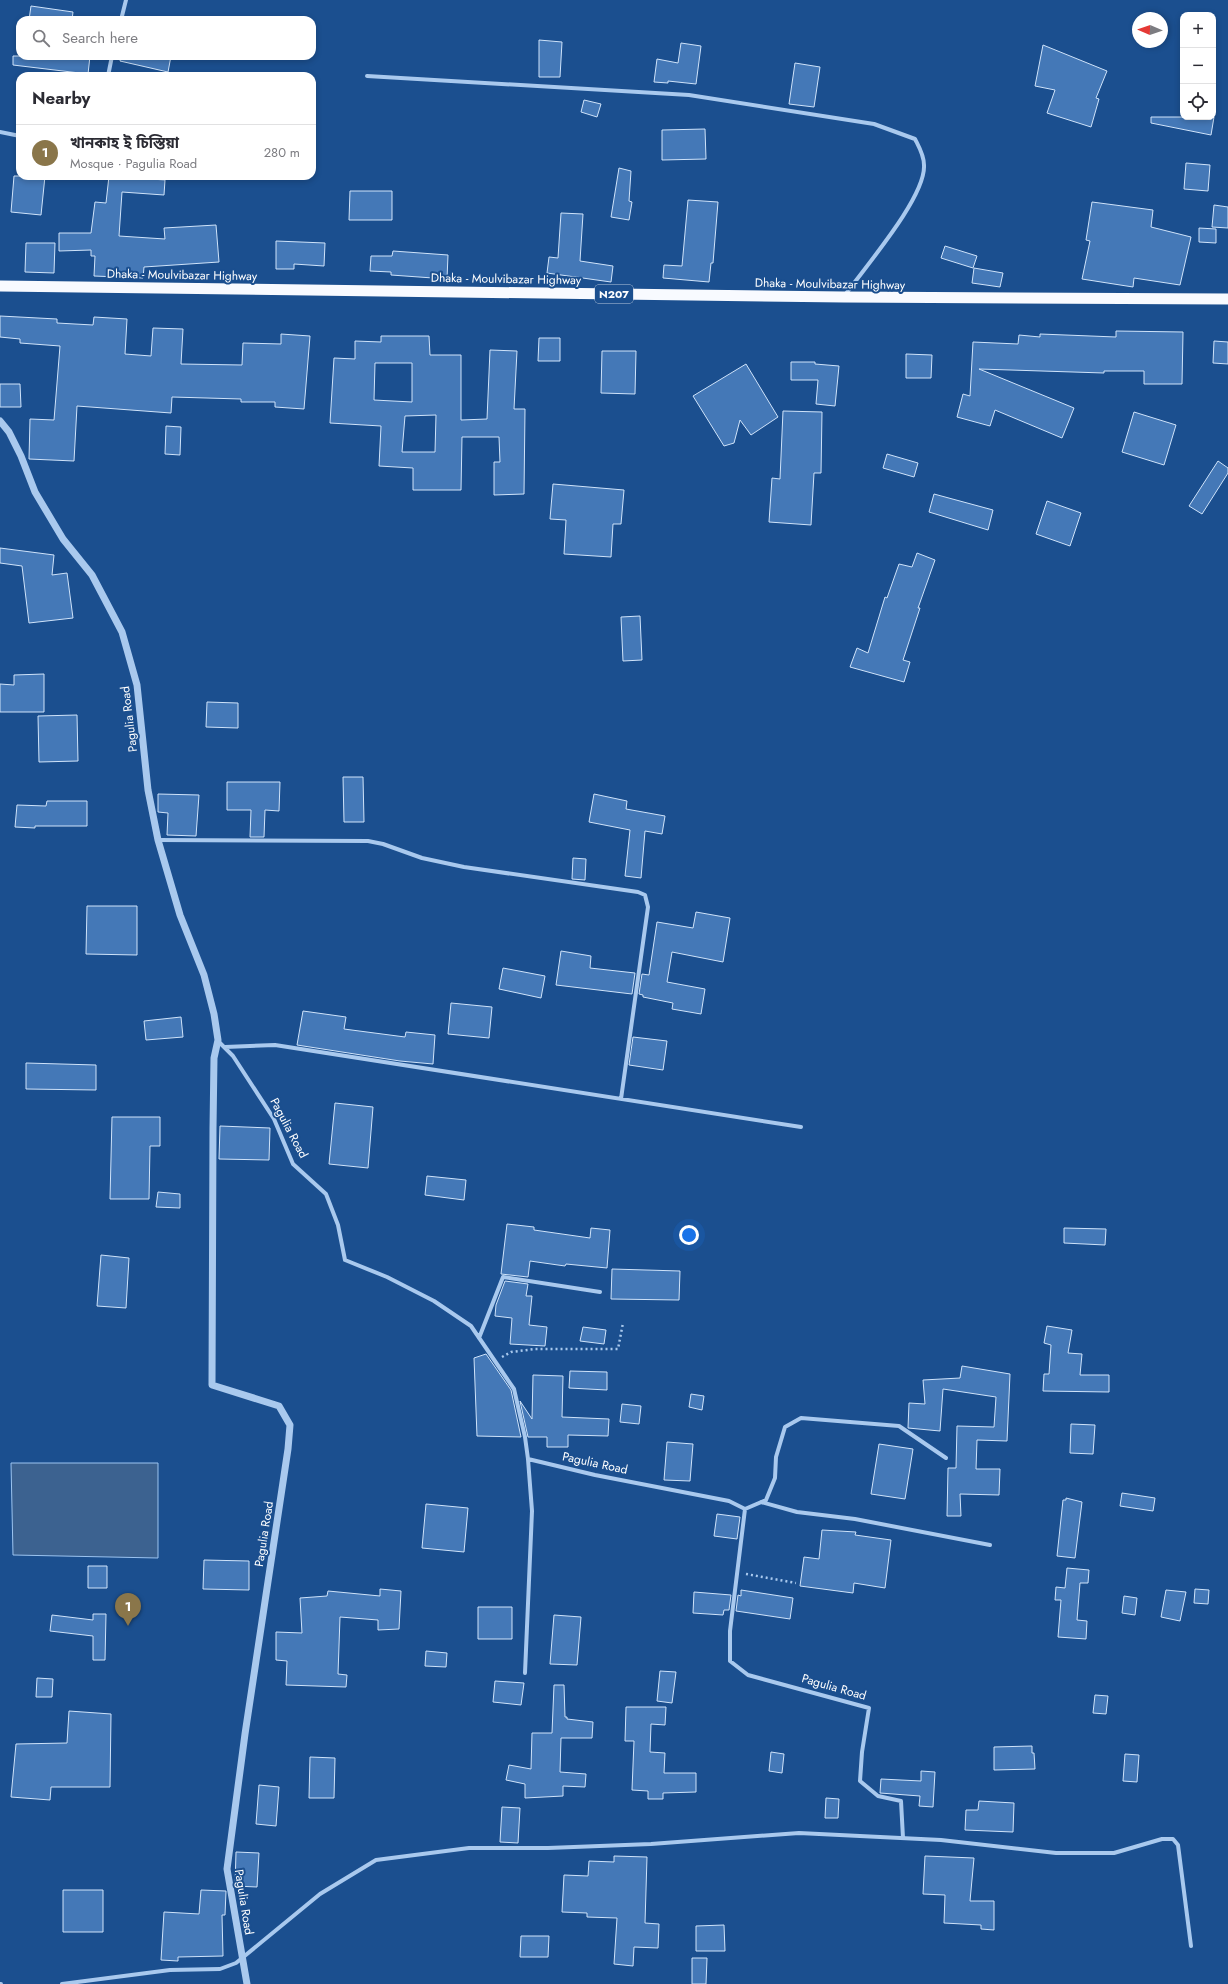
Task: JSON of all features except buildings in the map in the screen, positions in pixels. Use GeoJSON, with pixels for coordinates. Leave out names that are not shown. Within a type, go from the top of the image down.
{"type":"FeatureCollection","features":[{"type":"Feature","properties":{"kind":"highway","name":"Dhaka - Moulvibazar Highway"},"geometry":{"type":"LineString","coordinates":[[0,286],[844,297],[1228,299]]}},
{"type":"Feature","properties":{"kind":"street"},"geometry":{"type":"LineString","coordinates":[[122,16],[126,0]]}},
{"type":"Feature","properties":{"kind":"street"},"geometry":{"type":"LineString","coordinates":[[109,72],[111,60]]}},
{"type":"Feature","properties":{"kind":"street"},"geometry":{"type":"LineString","coordinates":[[367,76],[689,95],[874,124],[915,139],[922,153],[924,166],[920,183],[909,207],[844,297]]}},
{"type":"Feature","properties":{"kind":"street"},"geometry":{"type":"LineString","coordinates":[[0,132],[16,135]]}},
{"type":"Feature","properties":{"kind":"street","name":"Pagulia Road"},"geometry":{"type":"LineString","coordinates":[[0,421],[9,432],[21,456],[35,492],[63,539],[92,575],[122,632],[137,685],[148,790],[158,840],[180,915],[204,975],[214,1014],[218,1040],[214,1058],[212,1385],[279,1406],[290,1425],[288,1448],[226,1869],[242,1959]]}},
{"type":"Feature","properties":{"kind":"street"},"geometry":{"type":"LineString","coordinates":[[158,840],[368,841],[383,844],[422,858],[464,867],[638,892],[645,895],[648,907],[621,1100]]}},
{"type":"Feature","properties":{"kind":"street","name":"Pagulia Road"},"geometry":{"type":"LineString","coordinates":[[218,1040],[234,1056],[274,1119],[293,1164],[326,1194],[338,1225],[345,1260],[388,1277],[434,1301],[471,1326],[514,1389],[525,1437],[528,1459],[595,1475],[729,1501],[745,1509],[730,1631],[730,1661],[748,1675],[869,1708],[862,1752],[860,1781],[878,1796],[901,1801],[903,1838]]}},
{"type":"Feature","properties":{"kind":"street"},"geometry":{"type":"LineString","coordinates":[[225,1047],[275,1045],[801,1127]]}},
{"type":"Feature","properties":{"kind":"street"},"geometry":{"type":"LineString","coordinates":[[479,1338],[503,1277],[600,1292]]}},
{"type":"Feature","properties":{"kind":"street"},"geometry":{"type":"LineString","coordinates":[[745,1509],[766,1500],[774,1478],[776,1456],[785,1427],[801,1418],[899,1426],[946,1458]]}},
{"type":"Feature","properties":{"kind":"street"},"geometry":{"type":"LineString","coordinates":[[525,1673],[532,1511],[528,1459]]}},
{"type":"Feature","properties":{"kind":"street"},"geometry":{"type":"LineString","coordinates":[[761,1502],[797,1512],[855,1519],[990,1545]]}},
{"type":"Feature","properties":{"kind":"street"},"geometry":{"type":"LineString","coordinates":[[62,1984],[170,1970],[220,1969],[236,1964],[320,1894],[376,1860],[469,1848],[548,1848],[651,1844],[799,1833],[941,1840],[1056,1853],[1114,1853],[1162,1839],[1173,1839],[1178,1844],[1191,1946]]}},
{"type":"Feature","properties":{"kind":"street"},"geometry":{"type":"LineString","coordinates":[[242,1959],[247,1984]]}},
{"type":"Feature","properties":{"kind":"path"},"geometry":{"type":"LineString","coordinates":[[495,1362],[511,1352],[535,1349],[618,1349],[623,1324]]}},
{"type":"Feature","properties":{"kind":"path"},"geometry":{"type":"LineString","coordinates":[[737,1572],[796,1583]]}},
{"type":"Feature","properties":{"kind":"water"},"geometry":{"type":"Polygon","coordinates":[[[11,1463],[158,1463],[158,1558],[13,1555],[11,1463]]]}},
{"type":"Feature","properties":{"kind":"place","name":"খানকাহ ই চিস্তিয়া"},"geometry":{"type":"Point","coordinates":[128,1626]}}]}
